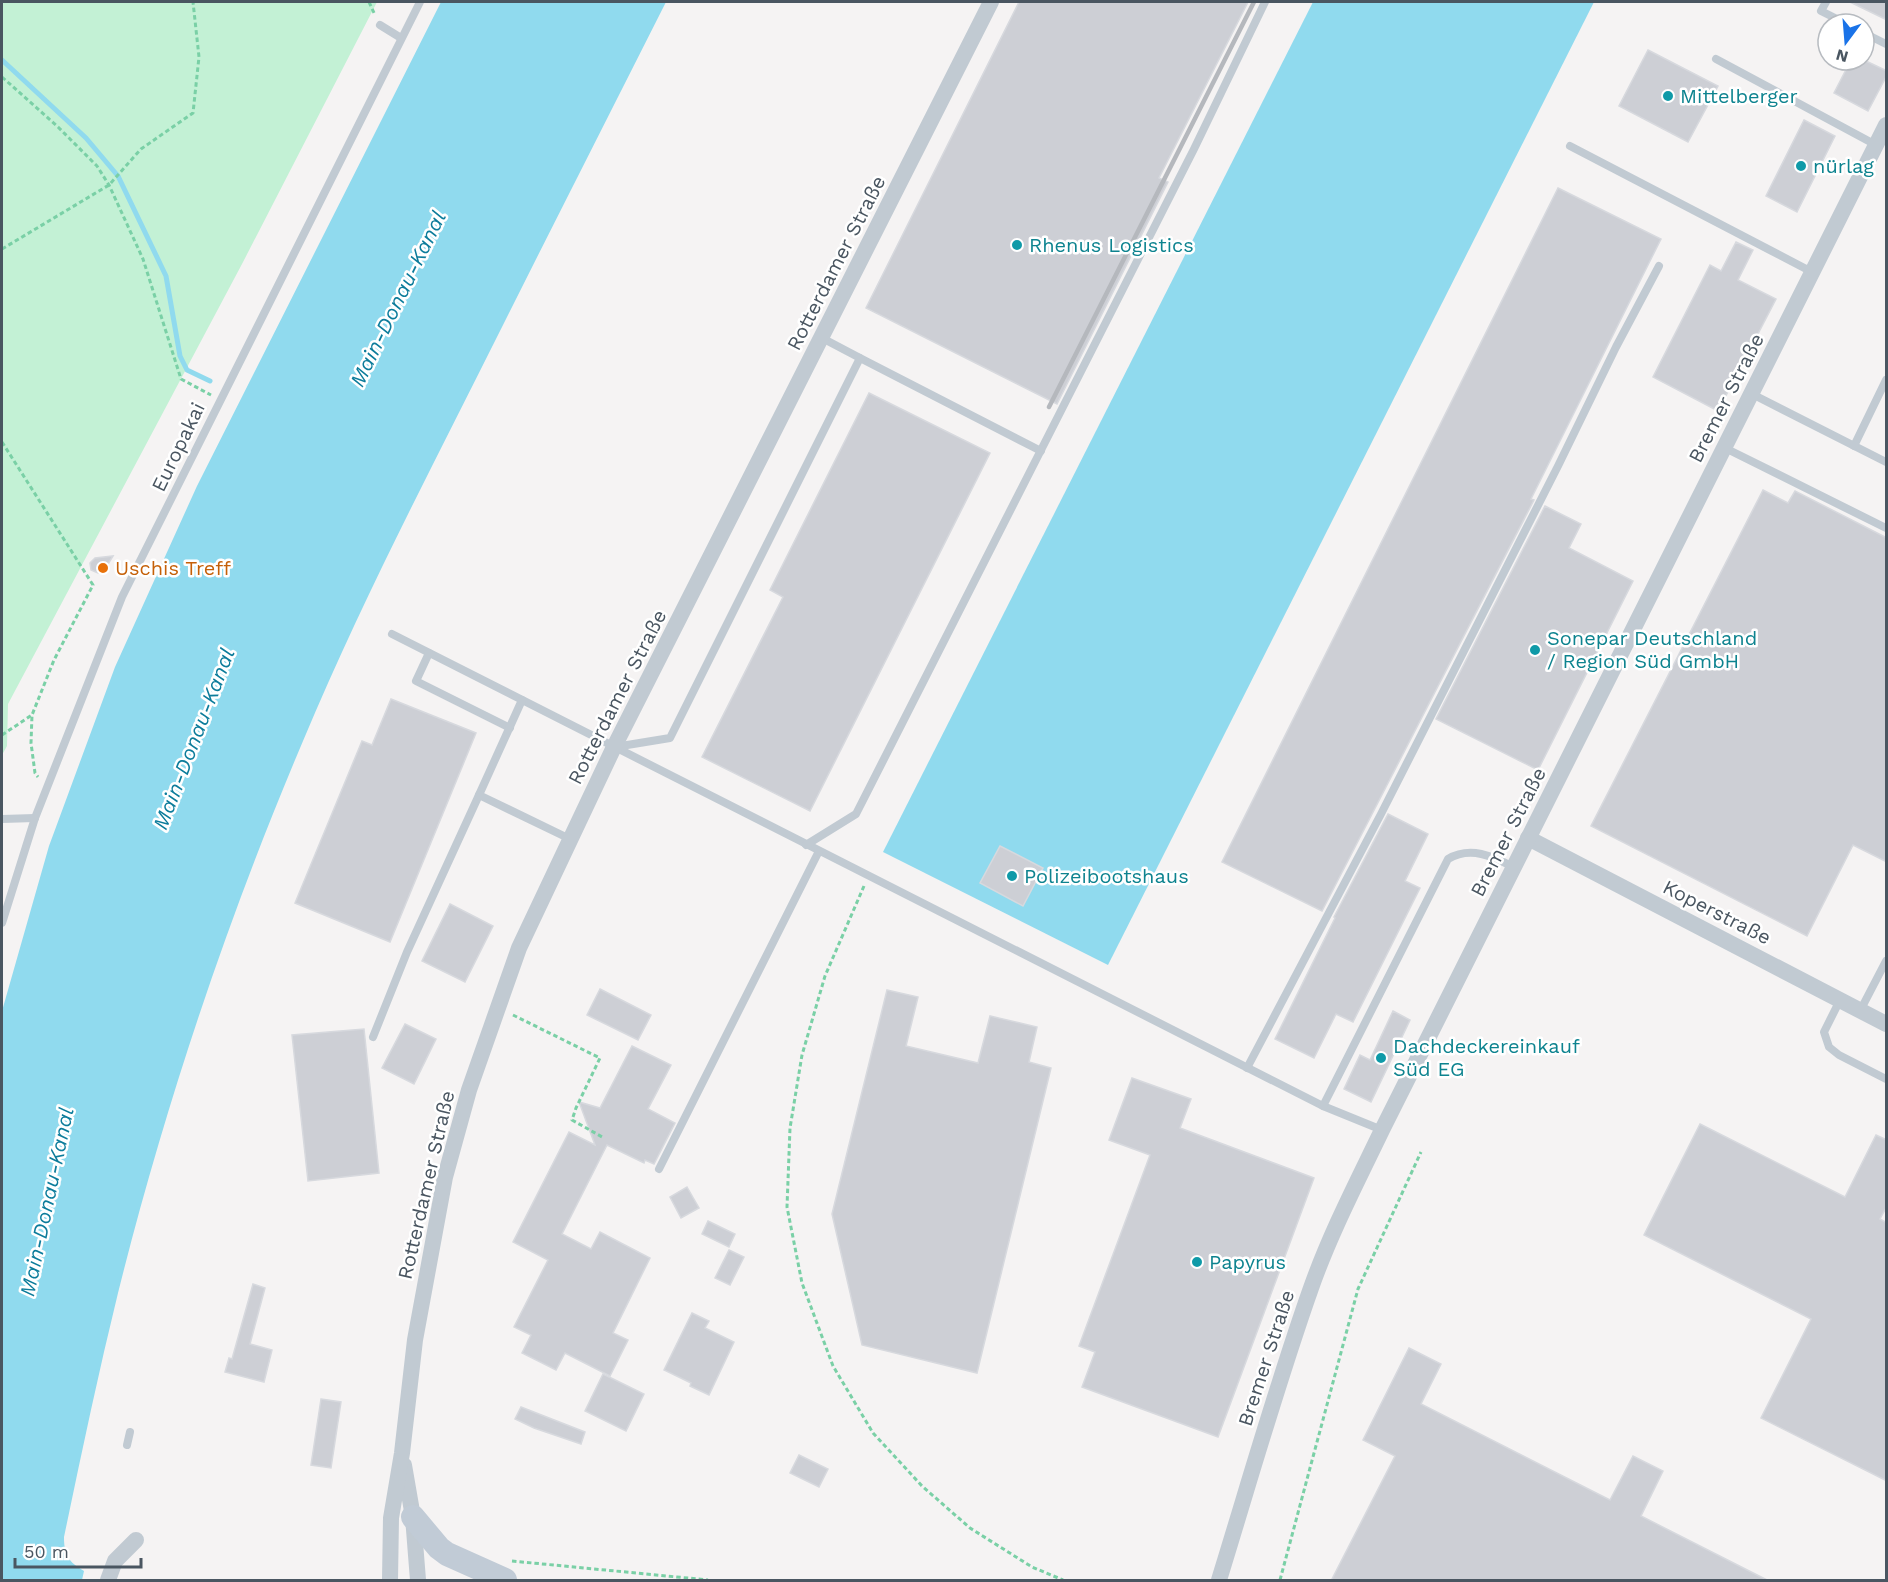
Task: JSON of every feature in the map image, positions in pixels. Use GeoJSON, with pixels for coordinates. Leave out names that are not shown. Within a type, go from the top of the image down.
{"type":"FeatureCollection","features":[{"type":"Feature","properties":{"kind":"main road"},"geometry":{"type":"LineString","coordinates":[[413,1517],[434,1542],[460,1562],[504,1569]]}},
{"type":"Feature","properties":{"kind":"street","name":"Rotterdamer Straße"},"geometry":{"type":"LineString","coordinates":[[390,1581],[391,1518],[402,1453],[414,1340],[445,1177],[469,1090],[519,948],[614,747],[991,2]]}},
{"type":"Feature","properties":{"kind":"street","name":"Bremer Straße"},"geometry":{"type":"LineString","coordinates":[[1219,1581],[1266,1426],[1311,1287],[1327,1246],[1382,1130],[1887,125]]}},
{"type":"Feature","properties":{"kind":"street","name":"Koperstraße"},"geometry":{"type":"LineString","coordinates":[[1528,838],[1887,1024]]}},
{"type":"Feature","properties":{"kind":"street","name":"Rotterdamer Straße"},"geometry":{"type":"LineString","coordinates":[[402,1453],[413,1517],[417,1581]]}},
{"type":"Feature","properties":{"kind":"street"},"geometry":{"type":"LineString","coordinates":[[108,1581],[115,1561],[136,1540]]}},
{"type":"Feature","properties":{"kind":"lane","name":"Europakai"},"geometry":{"type":"LineString","coordinates":[[2,923],[46,788],[122,597],[420,2]]}},
{"type":"Feature","properties":{"kind":"lane"},"geometry":{"type":"LineString","coordinates":[[806,845],[856,814],[1194,149],[1265,2]]}},
{"type":"Feature","properties":{"kind":"lane"},"geometry":{"type":"LineString","coordinates":[[380,25],[401,38]]}},
{"type":"Feature","properties":{"kind":"lane"},"geometry":{"type":"LineString","coordinates":[[1716,59],[1876,145]]}},
{"type":"Feature","properties":{"kind":"lane"},"geometry":{"type":"LineString","coordinates":[[1570,146],[1812,272]]}},
{"type":"Feature","properties":{"kind":"lane"},"geometry":{"type":"LineString","coordinates":[[1247,1068],[1376,824],[1659,266]]}},
{"type":"Feature","properties":{"kind":"lane"},"geometry":{"type":"LineString","coordinates":[[822,338],[1041,452]]}},
{"type":"Feature","properties":{"kind":"lane"},"geometry":{"type":"LineString","coordinates":[[614,747],[670,738],[860,358]]}},
{"type":"Feature","properties":{"kind":"lane"},"geometry":{"type":"LineString","coordinates":[[1854,446],[1887,380]]}},
{"type":"Feature","properties":{"kind":"lane"},"geometry":{"type":"LineString","coordinates":[[1752,394],[1887,462]]}},
{"type":"Feature","properties":{"kind":"lane"},"geometry":{"type":"LineString","coordinates":[[1725,448],[1887,528]]}},
{"type":"Feature","properties":{"kind":"lane"},"geometry":{"type":"LineString","coordinates":[[392,634],[1247,1068],[1323,1106],[1382,1130]]}},
{"type":"Feature","properties":{"kind":"lane"},"geometry":{"type":"LineString","coordinates":[[429,653],[416,681],[510,728]]}},
{"type":"Feature","properties":{"kind":"lane"},"geometry":{"type":"LineString","coordinates":[[373,1038],[407,952],[522,700]]}},
{"type":"Feature","properties":{"kind":"lane"},"geometry":{"type":"LineString","coordinates":[[479,795],[570,839]]}},
{"type":"Feature","properties":{"kind":"lane"},"geometry":{"type":"LineString","coordinates":[[2,819],[35,818]]}},
{"type":"Feature","properties":{"kind":"lane"},"geometry":{"type":"LineString","coordinates":[[659,1169],[819,851]]}},
{"type":"Feature","properties":{"kind":"lane"},"geometry":{"type":"LineString","coordinates":[[1323,1106],[1448,859],[1458,853],[1473,853],[1494,857],[1514,867]]}},
{"type":"Feature","properties":{"kind":"lane"},"geometry":{"type":"LineString","coordinates":[[1860,1011],[1887,961]]}},
{"type":"Feature","properties":{"kind":"lane"},"geometry":{"type":"LineString","coordinates":[[1840,1000],[1824,1032],[1828,1047],[1887,1079]]}},
{"type":"Feature","properties":{"kind":"lane"},"geometry":{"type":"LineString","coordinates":[[127,1445],[130,1432]]}},
{"type":"Feature","properties":{"kind":"path"},"geometry":{"type":"LineString","coordinates":[[2,249],[109,185],[141,149],[194,113],[199,57],[193,2]]}},
{"type":"Feature","properties":{"kind":"path"},"geometry":{"type":"LineString","coordinates":[[2,77],[98,166],[143,259],[181,379],[220,400]]}},
{"type":"Feature","properties":{"kind":"path"},"geometry":{"type":"LineString","coordinates":[[2,442],[93,585],[54,660],[32,715],[31,743],[35,773],[46,788]]}},
{"type":"Feature","properties":{"kind":"path"},"geometry":{"type":"LineString","coordinates":[[2,735],[32,715]]}},
{"type":"Feature","properties":{"kind":"path"},"geometry":{"type":"LineString","coordinates":[[868,876],[825,976],[802,1055],[790,1128],[787,1207],[802,1283],[833,1366],[873,1433],[922,1486],[970,1528],[1032,1567],[1063,1581]]}},
{"type":"Feature","properties":{"kind":"path"},"geometry":{"type":"LineString","coordinates":[[497,1007],[600,1058],[572,1120],[604,1138]]}},
{"type":"Feature","properties":{"kind":"path"},"geometry":{"type":"LineString","coordinates":[[1280,1581],[1358,1289],[1420,1152]]}},
{"type":"Feature","properties":{"kind":"path"},"geometry":{"type":"LineString","coordinates":[[504,1569],[525,1562],[708,1581]]}},
{"type":"Feature","properties":{"kind":"green space"},"geometry":{"type":"Polygon","coordinates":[[[2,2],[377,2],[242,264],[8,704],[7,746],[2,755],[2,2]]]}},
{"type":"Feature","properties":{"kind":"water","name":"Main-Donau-Kanal"},"geometry":{"type":"Polygon","coordinates":[[[441,2],[666,2],[374,585],[303,741],[223,945],[177,1083],[136,1223],[90,1415],[64,1537],[68,1558],[84,1571],[82,1580],[2,1580],[2,1011],[49,846],[115,667],[197,486],[441,2]]]}},
{"type":"Feature","properties":{"kind":"water"},"geometry":{"type":"Polygon","coordinates":[[[1313,2],[1594,2],[1108,965],[883,852],[1313,2]]]}},
{"type":"Feature","properties":{"kind":"building","name":"Rhenus Logistics"},"geometry":{"type":"Polygon","coordinates":[[[1019,2],[1248,2],[1159,178],[1168,182],[1057,404],[866,308],[1019,2]]]}},
{"type":"Feature","properties":{"kind":"building"},"geometry":{"type":"Polygon","coordinates":[[[1850,2],[1887,2],[1887,20],[1876,15],[1876,12],[1871,12],[1850,2]]]}},
{"type":"Feature","properties":{"kind":"building","name":"Mittelberger"},"geometry":{"type":"Polygon","coordinates":[[[1648,50],[1718,86],[1688,142],[1619,106],[1648,50]]]}},
{"type":"Feature","properties":{"kind":"building"},"geometry":{"type":"Polygon","coordinates":[[[1876,66],[1887,71],[1868,111],[1834,93],[1845,72],[1876,72],[1876,66]]]}},
{"type":"Feature","properties":{"kind":"building","name":"nürlag"},"geometry":{"type":"Polygon","coordinates":[[[1804,120],[1835,136],[1797,212],[1766,196],[1804,120]]]}},
{"type":"Feature","properties":{"kind":"building"},"geometry":{"type":"Polygon","coordinates":[[[1558,188],[1661,239],[1531,499],[1534,500],[1322,911],[1222,862],[1558,188]]]}},
{"type":"Feature","properties":{"kind":"building"},"geometry":{"type":"Polygon","coordinates":[[[1736,242],[1753,250],[1738,280],[1776,299],[1718,411],[1653,377],[1710,265],[1721,271],[1736,242]]]}},
{"type":"Feature","properties":{"kind":"building"},"geometry":{"type":"Polygon","coordinates":[[[869,393],[990,453],[810,811],[702,757],[783,597],[770,590],[869,393]]]}},
{"type":"Feature","properties":{"kind":"building"},"geometry":{"type":"Polygon","coordinates":[[[1763,490],[1788,503],[1795,491],[1887,538],[1887,862],[1853,845],[1807,936],[1591,826],[1763,490]]]}},
{"type":"Feature","properties":{"kind":"building","name":"Sonepar Deutschland / Region Süd GmbH"},"geometry":{"type":"Polygon","coordinates":[[[1545,506],[1581,524],[1569,548],[1633,581],[1538,770],[1436,719],[1545,506]]]}},
{"type":"Feature","properties":{"kind":"building"},"geometry":{"type":"Polygon","coordinates":[[[113,556],[103,572],[98,573],[91,570],[90,563],[95,558],[113,556]]]}},
{"type":"Feature","properties":{"kind":"building"},"geometry":{"type":"Polygon","coordinates":[[[391,699],[476,733],[390,942],[295,903],[362,741],[372,745],[391,699]]]}},
{"type":"Feature","properties":{"kind":"building"},"geometry":{"type":"Polygon","coordinates":[[[1388,814],[1428,834],[1405,881],[1420,888],[1353,1022],[1336,1014],[1314,1058],[1275,1039],[1334,917],[1388,814]]]}},
{"type":"Feature","properties":{"kind":"building","name":"Polizeibootshaus"},"geometry":{"type":"Polygon","coordinates":[[[1000,846],[1043,868],[1023,906],[980,883],[1000,846]]]}},
{"type":"Feature","properties":{"kind":"building"},"geometry":{"type":"Polygon","coordinates":[[[450,904],[493,926],[465,982],[422,961],[450,904]]]}},
{"type":"Feature","properties":{"kind":"building"},"geometry":{"type":"Polygon","coordinates":[[[600,989],[651,1015],[638,1040],[587,1015],[600,989]]]}},
{"type":"Feature","properties":{"kind":"building"},"geometry":{"type":"Polygon","coordinates":[[[887,990],[918,997],[906,1046],[978,1063],[990,1016],[1037,1027],[1029,1062],[1051,1068],[977,1373],[862,1345],[832,1214],[887,990]]]}},
{"type":"Feature","properties":{"kind":"building","name":"Dachdeckereinkauf Süd EG"},"geometry":{"type":"Polygon","coordinates":[[[1393,1011],[1410,1020],[1371,1102],[1344,1089],[1360,1055],[1370,1060],[1393,1011]]]}},
{"type":"Feature","properties":{"kind":"building"},"geometry":{"type":"Polygon","coordinates":[[[405,1024],[436,1039],[414,1084],[382,1068],[405,1024]]]}},
{"type":"Feature","properties":{"kind":"building"},"geometry":{"type":"Polygon","coordinates":[[[364,1029],[379,1173],[308,1181],[292,1035],[364,1029]]]}},
{"type":"Feature","properties":{"kind":"building"},"geometry":{"type":"Polygon","coordinates":[[[632,1046],[671,1065],[648,1109],[675,1123],[654,1164],[645,1160],[644,1163],[607,1145],[562,1234],[591,1249],[600,1232],[650,1258],[613,1333],[628,1340],[610,1376],[565,1353],[556,1370],[522,1353],[531,1335],[514,1327],[548,1260],[513,1242],[569,1132],[595,1145],[579,1102],[600,1108],[632,1046]]]}},
{"type":"Feature","properties":{"kind":"building","name":"Papyrus"},"geometry":{"type":"Polygon","coordinates":[[[1132,1078],[1191,1099],[1180,1128],[1314,1178],[1218,1437],[1082,1387],[1095,1352],[1079,1346],[1150,1155],[1109,1140],[1132,1078]]]}},
{"type":"Feature","properties":{"kind":"building"},"geometry":{"type":"Polygon","coordinates":[[[1700,1124],[1845,1197],[1876,1135],[1887,1140],[1887,1206],[1880,1219],[1887,1223],[1887,1481],[1761,1418],[1811,1319],[1644,1235],[1700,1124]]]}},
{"type":"Feature","properties":{"kind":"building"},"geometry":{"type":"Polygon","coordinates":[[[687,1187],[699,1208],[681,1218],[670,1197],[687,1187]]]}},
{"type":"Feature","properties":{"kind":"building"},"geometry":{"type":"Polygon","coordinates":[[[708,1221],[735,1234],[729,1247],[702,1234],[708,1221]]]}},
{"type":"Feature","properties":{"kind":"building"},"geometry":{"type":"Polygon","coordinates":[[[729,1250],[744,1257],[730,1285],[715,1278],[729,1250]]]}},
{"type":"Feature","properties":{"kind":"building"},"geometry":{"type":"Polygon","coordinates":[[[253,1284],[265,1288],[250,1344],[272,1350],[264,1382],[225,1372],[229,1358],[232,1359],[253,1284]]]}},
{"type":"Feature","properties":{"kind":"building"},"geometry":{"type":"Polygon","coordinates":[[[692,1313],[709,1321],[705,1328],[734,1342],[709,1395],[664,1370],[692,1313]]]}},
{"type":"Feature","properties":{"kind":"building"},"geometry":{"type":"Polygon","coordinates":[[[1409,1348],[1441,1364],[1421,1404],[1610,1500],[1633,1456],[1663,1471],[1641,1516],[1769,1581],[1331,1581],[1395,1456],[1363,1440],[1409,1348]]]}},
{"type":"Feature","properties":{"kind":"building"},"geometry":{"type":"Polygon","coordinates":[[[603,1374],[644,1394],[626,1431],[585,1411],[603,1374]]]}},
{"type":"Feature","properties":{"kind":"building"},"geometry":{"type":"Polygon","coordinates":[[[321,1399],[341,1402],[331,1468],[311,1465],[321,1399]]]}},
{"type":"Feature","properties":{"kind":"building"},"geometry":{"type":"Polygon","coordinates":[[[521,1407],[585,1432],[581,1444],[515,1419],[521,1407]]]}},
{"type":"Feature","properties":{"kind":"building"},"geometry":{"type":"Polygon","coordinates":[[[799,1455],[828,1469],[819,1487],[790,1473],[799,1455]]]}},
{"type":"Feature","properties":{"kind":"waterway"},"geometry":{"type":"LineString","coordinates":[[2,60],[86,138],[118,176],[166,276],[180,356],[187,370],[210,381]]}},
{"type":"Feature","properties":{"kind":"railway"},"geometry":{"type":"LineString","coordinates":[[1049,407],[1254,2]]}},
{"type":"Feature","properties":{"kind":"place","name":"Mittelberger"},"geometry":{"type":"Point","coordinates":[1668,96]}},
{"type":"Feature","properties":{"kind":"place","name":"nürlag"},"geometry":{"type":"Point","coordinates":[1801,166]}},
{"type":"Feature","properties":{"kind":"place","name":"Rhenus Logistics"},"geometry":{"type":"Point","coordinates":[1017,245]}},
{"type":"Feature","properties":{"kind":"place","name":"Uschis Treff"},"geometry":{"type":"Point","coordinates":[103,568]}},
{"type":"Feature","properties":{"kind":"place","name":"Sonepar Deutschland / Region Süd GmbH"},"geometry":{"type":"Point","coordinates":[1535,650]}},
{"type":"Feature","properties":{"kind":"place","name":"Polizeibootshaus"},"geometry":{"type":"Point","coordinates":[1012,876]}},
{"type":"Feature","properties":{"kind":"place","name":"Dachdeckereinkauf Süd EG"},"geometry":{"type":"Point","coordinates":[1381,1058]}},
{"type":"Feature","properties":{"kind":"place","name":"Papyrus"},"geometry":{"type":"Point","coordinates":[1197,1262]}}]}
